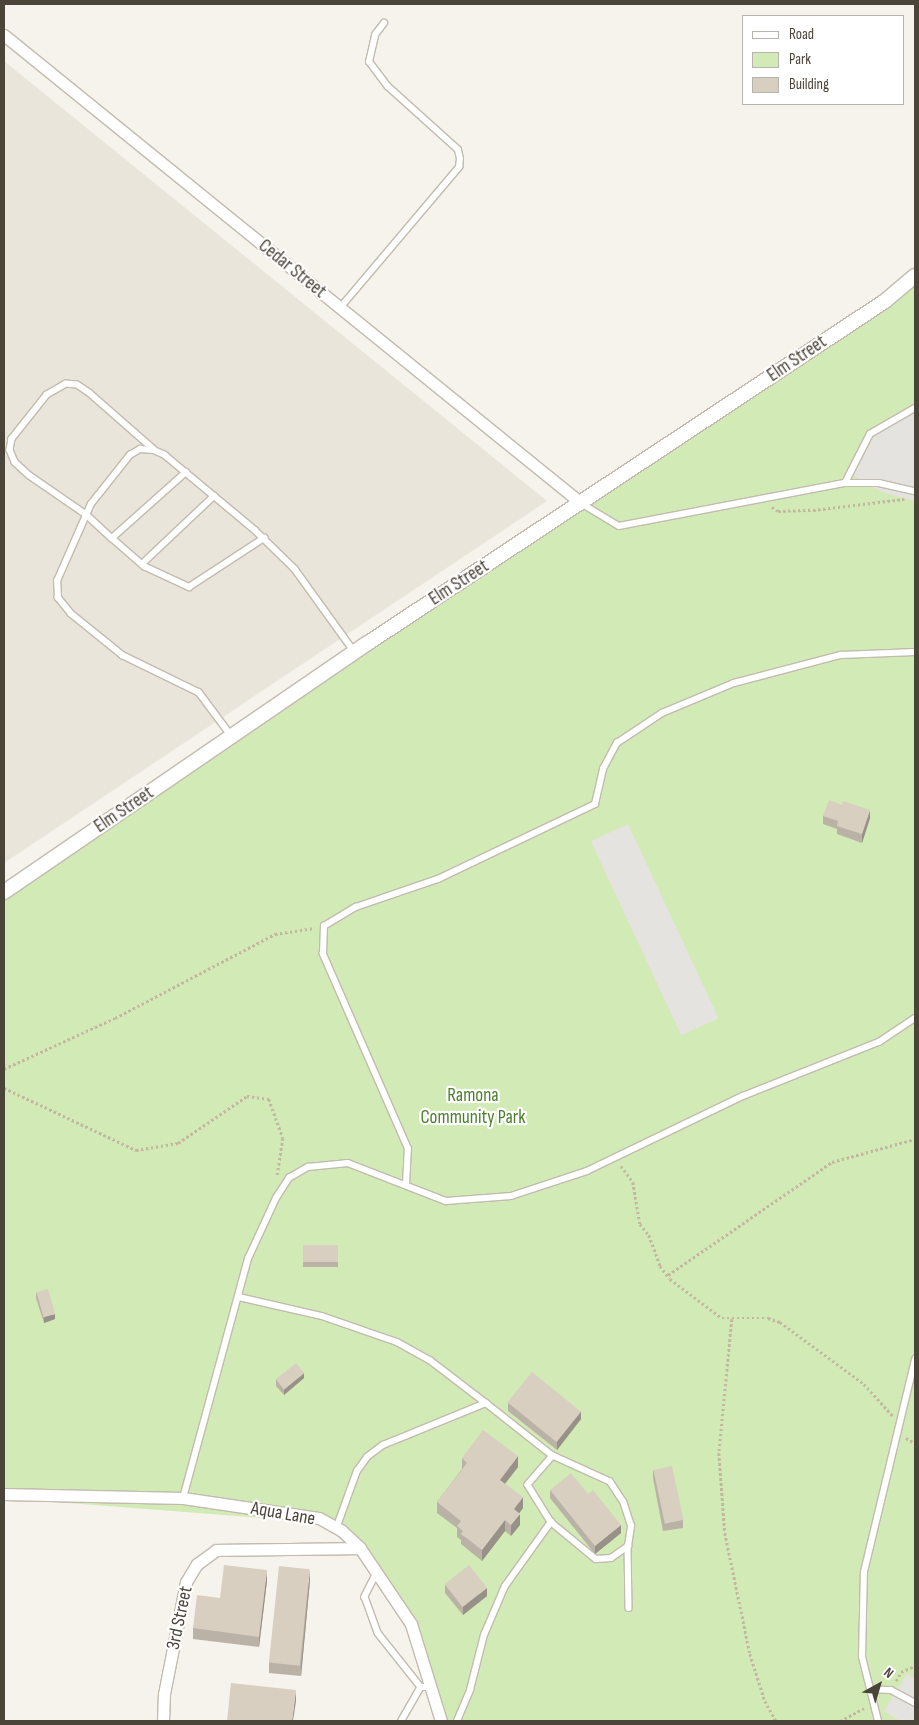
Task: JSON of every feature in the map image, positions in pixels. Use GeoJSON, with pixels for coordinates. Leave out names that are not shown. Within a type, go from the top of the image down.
{"type":"FeatureCollection","features":[{"type":"Feature","properties":{"kind":"street","name":"Cedar Street"},"geometry":{"type":"LineString","coordinates":[[4,35],[581,503]]}},
{"type":"Feature","properties":{"kind":"street","name":"Elm Street"},"geometry":{"type":"LineString","coordinates":[[4,892],[355,652],[885,301],[915,276]]}},
{"type":"Feature","properties":{"kind":"street","name":"Aqua Lane"},"geometry":{"type":"LineString","coordinates":[[4,1494],[184,1498],[318,1518],[336,1529],[360,1548],[411,1624],[426,1687],[441,1721]]}},
{"type":"Feature","properties":{"kind":"street","name":"3rd Street"},"geometry":{"type":"LineString","coordinates":[[163,1721],[164,1694],[186,1582],[196,1564],[216,1550],[360,1548]]}},
{"type":"Feature","properties":{"kind":"lane"},"geometry":{"type":"LineString","coordinates":[[340,308],[459,167],[458,150],[388,87],[369,62],[375,35],[384,23]]}},
{"type":"Feature","properties":{"kind":"lane"},"geometry":{"type":"LineString","coordinates":[[264,538],[189,587],[142,564],[87,515],[29,475],[15,462],[10,450],[12,439],[47,395],[66,384],[77,385],[154,450],[186,472],[264,538],[311,589],[355,652]]}},
{"type":"Feature","properties":{"kind":"lane"},"geometry":{"type":"LineString","coordinates":[[845,483],[870,434],[915,408]]}},
{"type":"Feature","properties":{"kind":"lane"},"geometry":{"type":"LineString","coordinates":[[154,450],[140,449],[130,455],[91,504],[57,581],[61,602],[123,656],[199,693],[231,736]]}},
{"type":"Feature","properties":{"kind":"lane"},"geometry":{"type":"LineString","coordinates":[[112,538],[186,472]]}},
{"type":"Feature","properties":{"kind":"lane"},"geometry":{"type":"LineString","coordinates":[[581,503],[619,526],[845,483],[879,483],[915,491]]}},
{"type":"Feature","properties":{"kind":"lane"},"geometry":{"type":"LineString","coordinates":[[142,564],[214,496]]}},
{"type":"Feature","properties":{"kind":"lane"},"geometry":{"type":"LineString","coordinates":[[406,1185],[408,1149],[323,954],[324,926],[356,907],[438,879],[595,804],[603,769],[617,743],[662,713],[734,683],[841,655],[915,652]]}},
{"type":"Feature","properties":{"kind":"lane"},"geometry":{"type":"LineString","coordinates":[[184,1498],[248,1259],[289,1178],[308,1167],[348,1163],[446,1201],[511,1196],[588,1172],[743,1096],[879,1042],[915,1018]]}},
{"type":"Feature","properties":{"kind":"lane"},"geometry":{"type":"LineString","coordinates":[[239,1297],[322,1316],[397,1342],[430,1360],[553,1456],[610,1482],[624,1502],[631,1526],[628,1546],[629,1608]]}},
{"type":"Feature","properties":{"kind":"lane"},"geometry":{"type":"LineString","coordinates":[[878,1721],[862,1657],[864,1572],[902,1420],[915,1359]]}},
{"type":"Feature","properties":{"kind":"lane"},"geometry":{"type":"LineString","coordinates":[[336,1529],[350,1487],[367,1457],[383,1445],[486,1403]]}},
{"type":"Feature","properties":{"kind":"lane"},"geometry":{"type":"LineString","coordinates":[[553,1456],[528,1485],[551,1522],[596,1558],[611,1558],[628,1546]]}},
{"type":"Feature","properties":{"kind":"lane"},"geometry":{"type":"LineString","coordinates":[[457,1721],[470,1690],[484,1635],[505,1586],[551,1522]]}},
{"type":"Feature","properties":{"kind":"lane"},"geometry":{"type":"LineString","coordinates":[[377,1573],[365,1597],[378,1633],[426,1687],[401,1721]]}},
{"type":"Feature","properties":{"kind":"lane"},"geometry":{"type":"LineString","coordinates":[[870,1689],[891,1690],[915,1703]]}},
{"type":"Feature","properties":{"kind":"path"},"geometry":{"type":"LineString","coordinates":[[761,498],[778,511],[908,498]]}},
{"type":"Feature","properties":{"kind":"path"},"geometry":{"type":"LineString","coordinates":[[4,1069],[115,1018],[275,934],[324,926]]}},
{"type":"Feature","properties":{"kind":"path"},"geometry":{"type":"LineString","coordinates":[[4,1088],[136,1150],[178,1143],[247,1096],[269,1099],[283,1138],[277,1179],[284,1186]]}},
{"type":"Feature","properties":{"kind":"path"},"geometry":{"type":"LineString","coordinates":[[667,1275],[832,1162],[915,1139]]}},
{"type":"Feature","properties":{"kind":"path"},"geometry":{"type":"LineString","coordinates":[[615,1158],[634,1182],[640,1224],[649,1235],[660,1266],[696,1302],[722,1318],[768,1318],[780,1322],[864,1384],[888,1413],[902,1420]]}},
{"type":"Feature","properties":{"kind":"path"},"geometry":{"type":"LineString","coordinates":[[732,1319],[719,1453],[726,1533],[750,1654],[765,1701],[776,1721]]}},
{"type":"Feature","properties":{"kind":"path"},"geometry":{"type":"LineString","coordinates":[[891,1690],[901,1672],[915,1666]]}},
{"type":"Feature","properties":{"kind":"path"},"geometry":{"type":"LineString","coordinates":[[840,1721],[874,1704]]}},
{"type":"Feature","properties":{"kind":"shaded area"},"geometry":{"type":"Polygon","coordinates":[[[4,61],[547,501],[4,863],[4,61]]]}},
{"type":"Feature","properties":{"kind":"shaded area"},"geometry":{"type":"Polygon","coordinates":[[[915,405],[915,501],[882,492],[848,472],[866,432],[915,405]]]}},
{"type":"Feature","properties":{"kind":"shaded area"},"geometry":{"type":"Polygon","coordinates":[[[628,824],[718,1018],[681,1035],[591,841],[628,824]]]}},
{"type":"Feature","properties":{"kind":"shaded area"},"geometry":{"type":"Polygon","coordinates":[[[907,1674],[915,1679],[915,1721],[900,1721],[884,1711],[907,1674]]]}},
{"type":"Feature","properties":{"kind":"green space","name":"Ramona Community Park"},"geometry":{"type":"Polygon","coordinates":[[[915,276],[915,1721],[443,1721],[419,1641],[356,1543],[316,1522],[4,1498],[4,891],[915,276]]]}},
{"type":"Feature","properties":{"kind":"building"},"geometry":{"type":"Polygon","coordinates":[[[829,800],[842,805],[843,801],[870,810],[862,834],[837,826],[838,821],[823,816],[829,800]]]}},
{"type":"Feature","properties":{"kind":"building"},"geometry":{"type":"Polygon","coordinates":[[[303,1245],[338,1245],[338,1262],[303,1262],[303,1245]]]}},
{"type":"Feature","properties":{"kind":"building"},"geometry":{"type":"Polygon","coordinates":[[[48,1289],[55,1314],[44,1317],[36,1292],[48,1289]]]}},
{"type":"Feature","properties":{"kind":"building"},"geometry":{"type":"Polygon","coordinates":[[[296,1363],[304,1373],[284,1389],[276,1379],[296,1363]]]}},
{"type":"Feature","properties":{"kind":"building"},"geometry":{"type":"Polygon","coordinates":[[[532,1372],[581,1412],[556,1442],[507,1402],[532,1372]]]}},
{"type":"Feature","properties":{"kind":"building"},"geometry":{"type":"Polygon","coordinates":[[[483,1430],[518,1456],[500,1480],[523,1497],[514,1509],[520,1514],[511,1525],[505,1520],[482,1550],[461,1534],[463,1531],[457,1526],[461,1521],[437,1502],[467,1463],[462,1458],[483,1430]]]}},
{"type":"Feature","properties":{"kind":"building"},"geometry":{"type":"Polygon","coordinates":[[[672,1466],[683,1520],[665,1524],[653,1470],[672,1466]]]}},
{"type":"Feature","properties":{"kind":"building"},"geometry":{"type":"Polygon","coordinates":[[[571,1473],[588,1494],[593,1490],[621,1525],[595,1546],[550,1490],[571,1473]]]}},
{"type":"Feature","properties":{"kind":"building"},"geometry":{"type":"Polygon","coordinates":[[[224,1565],[267,1570],[259,1637],[193,1628],[197,1595],[220,1598],[224,1565]]]}},
{"type":"Feature","properties":{"kind":"building"},"geometry":{"type":"Polygon","coordinates":[[[469,1565],[487,1588],[462,1607],[445,1584],[469,1565]]]}},
{"type":"Feature","properties":{"kind":"building"},"geometry":{"type":"Polygon","coordinates":[[[279,1566],[310,1569],[300,1666],[269,1662],[279,1566]]]}},
{"type":"Feature","properties":{"kind":"building"},"geometry":{"type":"Polygon","coordinates":[[[231,1683],[296,1690],[292,1721],[227,1721],[231,1683]]]}}]}
